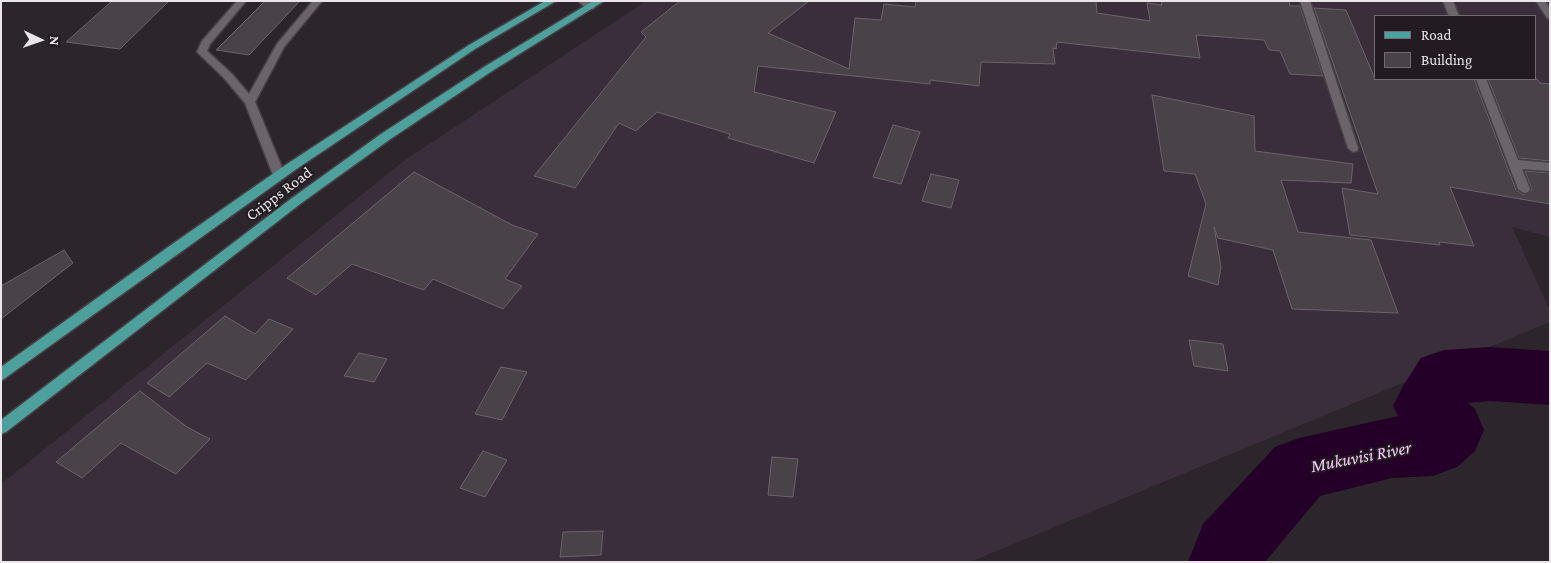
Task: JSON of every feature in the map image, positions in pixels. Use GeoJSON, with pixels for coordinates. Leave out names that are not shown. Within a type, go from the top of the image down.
{"type":"FeatureCollection","features":[{"type":"Feature","properties":{"kind":"main road","name":"Cripps Road"},"geometry":{"type":"LineString","coordinates":[[1,375],[175,248],[279,176],[472,47],[552,1]]}},
{"type":"Feature","properties":{"kind":"main road","name":"Cripps Road"},"geometry":{"type":"LineString","coordinates":[[1,428],[296,201],[377,142],[591,3]]}},
{"type":"Feature","properties":{"kind":"lane"},"geometry":{"type":"LineString","coordinates":[[242,1],[205,43],[202,52],[228,76],[250,102],[279,176]]}},
{"type":"Feature","properties":{"kind":"lane"},"geometry":{"type":"LineString","coordinates":[[250,102],[280,46],[318,1]]}},
{"type":"Feature","properties":{"kind":"lane"},"geometry":{"type":"LineString","coordinates":[[1305,1],[1353,148]]}},
{"type":"Feature","properties":{"kind":"lane"},"geometry":{"type":"LineString","coordinates":[[1448,1],[1454,15]]}},
{"type":"Feature","properties":{"kind":"lane"},"geometry":{"type":"LineString","coordinates":[[1540,1],[1550,16]]}},
{"type":"Feature","properties":{"kind":"lane"},"geometry":{"type":"LineString","coordinates":[[1481,80],[1524,189]]}},
{"type":"Feature","properties":{"kind":"lane"},"geometry":{"type":"LineString","coordinates":[[1514,164],[1550,167]]}},
{"type":"Feature","properties":{"kind":"shaded area"},"geometry":{"type":"Polygon","coordinates":[[[646,1],[1550,1],[1550,237],[1512,227],[1550,311],[1550,322],[970,562],[1,562],[1,484],[405,160],[646,1]]]}},
{"type":"Feature","properties":{"kind":"building"},"geometry":{"type":"Polygon","coordinates":[[[112,1],[169,1],[120,49],[66,42],[112,1]]]}},
{"type":"Feature","properties":{"kind":"building"},"geometry":{"type":"Polygon","coordinates":[[[265,1],[300,1],[249,55],[216,50],[265,1]]]}},
{"type":"Feature","properties":{"kind":"building"},"geometry":{"type":"Polygon","coordinates":[[[680,1],[809,1],[768,33],[849,69],[855,18],[881,20],[884,4],[915,7],[916,1],[1096,1],[1097,13],[1150,21],[1147,3],[1162,5],[1161,1],[1289,1],[1290,6],[1300,6],[1323,76],[1290,74],[1280,51],[1269,50],[1264,40],[1196,35],[1200,58],[1057,42],[1056,49],[1053,48],[1055,64],[981,62],[979,86],[930,80],[930,84],[758,66],[754,92],[836,112],[814,163],[728,138],[730,134],[657,112],[636,131],[619,123],[575,188],[534,176],[646,37],[641,32],[680,1]]]}},
{"type":"Feature","properties":{"kind":"building"},"geometry":{"type":"Polygon","coordinates":[[[1314,8],[1346,10],[1374,80],[1474,80],[1516,190],[1524,195],[1532,190],[1525,171],[1550,173],[1550,204],[1450,187],[1474,246],[1439,242],[1440,245],[1350,235],[1342,188],[1378,194],[1314,8]]]}},
{"type":"Feature","properties":{"kind":"building"},"geometry":{"type":"Polygon","coordinates":[[[1537,79],[1540,83],[1550,84],[1550,161],[1519,158],[1488,80],[1537,79]]]}},
{"type":"Feature","properties":{"kind":"building"},"geometry":{"type":"Polygon","coordinates":[[[1152,95],[1254,116],[1255,151],[1353,164],[1351,183],[1281,180],[1298,232],[1371,240],[1398,313],[1292,309],[1273,250],[1218,238],[1214,227],[1221,267],[1218,285],[1188,276],[1206,204],[1195,174],[1164,171],[1152,95]]]}},
{"type":"Feature","properties":{"kind":"building"},"geometry":{"type":"Polygon","coordinates":[[[893,125],[920,132],[901,184],[873,177],[893,125]]]}},
{"type":"Feature","properties":{"kind":"building"},"geometry":{"type":"Polygon","coordinates":[[[414,172],[512,225],[538,234],[505,279],[522,286],[503,309],[433,279],[424,290],[352,264],[316,295],[287,278],[414,172]]]}},
{"type":"Feature","properties":{"kind":"building"},"geometry":{"type":"Polygon","coordinates":[[[931,174],[959,180],[951,208],[922,201],[931,174]]]}},
{"type":"Feature","properties":{"kind":"building"},"geometry":{"type":"Polygon","coordinates":[[[64,250],[73,263],[1,319],[1,286],[64,250]]]}},
{"type":"Feature","properties":{"kind":"building"},"geometry":{"type":"Polygon","coordinates":[[[225,316],[255,334],[269,319],[293,329],[246,380],[207,363],[169,397],[147,383],[225,316]]]}},
{"type":"Feature","properties":{"kind":"building"},"geometry":{"type":"Polygon","coordinates":[[[1189,340],[1223,344],[1228,371],[1194,366],[1189,340]]]}},
{"type":"Feature","properties":{"kind":"building"},"geometry":{"type":"Polygon","coordinates":[[[359,353],[387,359],[374,382],[344,376],[359,353]]]}},
{"type":"Feature","properties":{"kind":"building"},"geometry":{"type":"Polygon","coordinates":[[[501,367],[527,372],[502,420],[475,414],[501,367]]]}},
{"type":"Feature","properties":{"kind":"building"},"geometry":{"type":"Polygon","coordinates":[[[140,391],[187,427],[210,439],[176,474],[121,443],[82,478],[56,462],[140,391]]]}},
{"type":"Feature","properties":{"kind":"building"},"geometry":{"type":"Polygon","coordinates":[[[483,451],[507,460],[485,497],[460,488],[483,451]]]}},
{"type":"Feature","properties":{"kind":"building"},"geometry":{"type":"Polygon","coordinates":[[[772,457],[798,459],[793,497],[768,495],[772,457]]]}},
{"type":"Feature","properties":{"kind":"building"},"geometry":{"type":"Polygon","coordinates":[[[603,531],[601,555],[560,557],[563,532],[603,531]]]}},
{"type":"Feature","properties":{"kind":"waterway","name":"Mukuvisi River"},"geometry":{"type":"LineString","coordinates":[[1225,562],[1229,549],[1299,470],[1392,447],[1433,445],[1451,430],[1426,406],[1444,377],[1490,374],[1550,378]]}}]}
